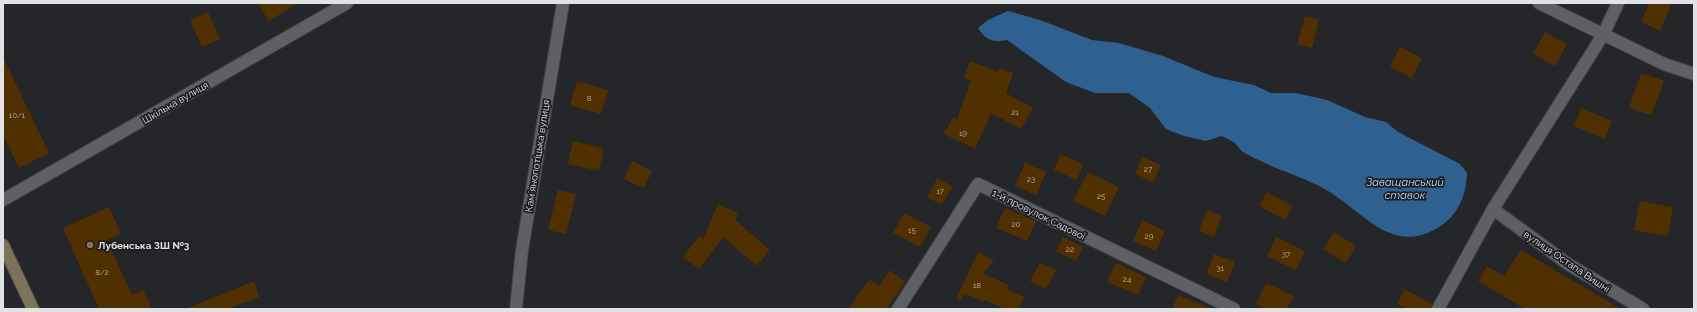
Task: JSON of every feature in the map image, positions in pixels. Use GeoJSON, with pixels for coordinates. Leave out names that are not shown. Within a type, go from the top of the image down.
{"type":"FeatureCollection","features":[{"type":"Feature","properties":{"kind":"main road"},"geometry":{"type":"LineString","coordinates":[[3,245],[33,309]]}},
{"type":"Feature","properties":{"kind":"street","name":"Шкільна вулиця"},"geometry":{"type":"LineString","coordinates":[[3,200],[347,3]]}},
{"type":"Feature","properties":{"kind":"street","name":"Камʼянопотіцька вулиця"},"geometry":{"type":"LineString","coordinates":[[516,309],[522,250],[563,3]]}},
{"type":"Feature","properties":{"kind":"street"},"geometry":{"type":"LineString","coordinates":[[1539,3],[1664,64],[1694,74]]}},
{"type":"Feature","properties":{"kind":"street"},"geometry":{"type":"LineString","coordinates":[[1438,309],[1493,209],[1603,35],[1618,3]]}},
{"type":"Feature","properties":{"kind":"street","name":"1-й провулок Садової"},"geometry":{"type":"LineString","coordinates":[[898,309],[978,184],[1234,309]]}},
{"type":"Feature","properties":{"kind":"street","name":"вулиця Остапа Вишні"},"geometry":{"type":"LineString","coordinates":[[1493,209],[1568,264],[1643,309]]}},
{"type":"Feature","properties":{"kind":"water","name":"Заващанський ставок"},"geometry":{"type":"Polygon","coordinates":[[[1008,11],[1040,20],[1092,40],[1119,43],[1163,56],[1214,77],[1254,85],[1271,93],[1296,93],[1327,100],[1365,117],[1386,122],[1398,132],[1460,164],[1467,173],[1461,202],[1448,220],[1425,234],[1409,237],[1395,235],[1368,221],[1328,191],[1251,156],[1242,151],[1230,140],[1221,136],[1206,141],[1184,136],[1166,129],[1150,108],[1129,93],[1095,93],[1066,82],[1007,40],[990,40],[978,28],[988,20],[1008,11]]]}},
{"type":"Feature","properties":{"kind":"building"},"geometry":{"type":"Polygon","coordinates":[[[258,3],[298,3],[269,21],[258,3]]]}},
{"type":"Feature","properties":{"kind":"building"},"geometry":{"type":"Polygon","coordinates":[[[1649,3],[1672,3],[1660,31],[1641,22],[1649,3]]]}},
{"type":"Feature","properties":{"kind":"building"},"geometry":{"type":"Polygon","coordinates":[[[208,12],[220,39],[202,47],[190,20],[208,12]]]}},
{"type":"Feature","properties":{"kind":"building"},"geometry":{"type":"Polygon","coordinates":[[[1305,16],[1319,20],[1312,48],[1297,44],[1305,16]]]}},
{"type":"Feature","properties":{"kind":"building"},"geometry":{"type":"Polygon","coordinates":[[[1545,32],[1567,44],[1555,66],[1533,54],[1545,32]]]}},
{"type":"Feature","properties":{"kind":"building"},"geometry":{"type":"Polygon","coordinates":[[[1400,47],[1422,58],[1412,78],[1390,67],[1400,47]]]}},
{"type":"Feature","properties":{"kind":"building"},"geometry":{"type":"Polygon","coordinates":[[[3,57],[49,153],[19,168],[3,135],[3,57]]]}},
{"type":"Feature","properties":{"kind":"building"},"geometry":{"type":"Polygon","coordinates":[[[970,61],[998,72],[999,68],[1013,73],[1006,93],[1033,108],[1021,129],[991,113],[975,149],[944,134],[953,117],[957,119],[971,81],[964,78],[970,61]]]}},
{"type":"Feature","properties":{"kind":"building"},"geometry":{"type":"Polygon","coordinates":[[[1641,73],[1664,81],[1651,115],[1629,108],[1641,73]]]}},
{"type":"Feature","properties":{"kind":"building"},"geometry":{"type":"Polygon","coordinates":[[[577,81],[608,90],[601,114],[570,105],[577,81]]]}},
{"type":"Feature","properties":{"kind":"building"},"geometry":{"type":"Polygon","coordinates":[[[1581,108],[1612,121],[1605,139],[1574,126],[1581,108]]]}},
{"type":"Feature","properties":{"kind":"building"},"geometry":{"type":"Polygon","coordinates":[[[573,141],[604,148],[599,171],[568,164],[573,141]]]}},
{"type":"Feature","properties":{"kind":"building"},"geometry":{"type":"Polygon","coordinates":[[[1060,154],[1083,164],[1077,180],[1054,170],[1060,154]]]}},
{"type":"Feature","properties":{"kind":"building"},"geometry":{"type":"Polygon","coordinates":[[[1142,157],[1161,165],[1154,182],[1135,174],[1142,157]]]}},
{"type":"Feature","properties":{"kind":"building"},"geometry":{"type":"Polygon","coordinates":[[[632,161],[652,171],[644,188],[624,179],[632,161]]]}},
{"type":"Feature","properties":{"kind":"building"},"geometry":{"type":"Polygon","coordinates":[[[1025,163],[1046,172],[1037,195],[1015,186],[1025,163]]]}},
{"type":"Feature","properties":{"kind":"building"},"geometry":{"type":"Polygon","coordinates":[[[1088,172],[1119,187],[1105,216],[1073,201],[1088,172]]]}},
{"type":"Feature","properties":{"kind":"building"},"geometry":{"type":"Polygon","coordinates":[[[937,179],[953,186],[942,205],[927,197],[937,179]]]}},
{"type":"Feature","properties":{"kind":"building"},"geometry":{"type":"Polygon","coordinates":[[[558,190],[576,194],[566,234],[548,230],[558,190]]]}},
{"type":"Feature","properties":{"kind":"building"},"geometry":{"type":"Polygon","coordinates":[[[1267,192],[1293,206],[1285,220],[1259,206],[1267,192]]]}},
{"type":"Feature","properties":{"kind":"building"},"geometry":{"type":"Polygon","coordinates":[[[1640,201],[1673,207],[1668,236],[1634,230],[1640,201]]]}},
{"type":"Feature","properties":{"kind":"building"},"geometry":{"type":"Polygon","coordinates":[[[718,204],[738,213],[735,220],[770,250],[757,266],[723,237],[699,269],[683,257],[699,236],[703,239],[718,204]]]}},
{"type":"Feature","properties":{"kind":"building"},"geometry":{"type":"Polygon","coordinates":[[[109,207],[121,234],[107,240],[132,295],[143,290],[152,309],[99,309],[63,228],[109,207]]]}},
{"type":"Feature","properties":{"kind":"building"},"geometry":{"type":"Polygon","coordinates":[[[1005,208],[1036,221],[1027,241],[996,228],[1005,208]]]}},
{"type":"Feature","properties":{"kind":"building"},"geometry":{"type":"Polygon","coordinates":[[[1207,210],[1222,216],[1214,237],[1199,231],[1207,210]]]}},
{"type":"Feature","properties":{"kind":"building"},"geometry":{"type":"Polygon","coordinates":[[[904,213],[931,227],[920,247],[893,233],[904,213]]]}},
{"type":"Feature","properties":{"kind":"building"},"geometry":{"type":"Polygon","coordinates":[[[1142,220],[1165,231],[1156,251],[1133,241],[1142,220]]]}},
{"type":"Feature","properties":{"kind":"building"},"geometry":{"type":"Polygon","coordinates":[[[1334,232],[1356,246],[1346,263],[1323,249],[1334,232]]]}},
{"type":"Feature","properties":{"kind":"building"},"geometry":{"type":"Polygon","coordinates":[[[1063,237],[1083,247],[1076,261],[1056,251],[1063,237]]]}},
{"type":"Feature","properties":{"kind":"building"},"geometry":{"type":"Polygon","coordinates":[[[1276,237],[1305,251],[1296,270],[1267,256],[1276,237]]]}},
{"type":"Feature","properties":{"kind":"building"},"geometry":{"type":"Polygon","coordinates":[[[1521,250],[1621,309],[1525,309],[1478,281],[1487,266],[1504,276],[1521,250]]]}},
{"type":"Feature","properties":{"kind":"building"},"geometry":{"type":"Polygon","coordinates":[[[978,252],[994,261],[983,273],[1008,285],[1007,289],[1024,297],[1019,309],[1006,309],[984,300],[983,302],[965,294],[959,301],[956,299],[978,252]]]}},
{"type":"Feature","properties":{"kind":"building"},"geometry":{"type":"Polygon","coordinates":[[[1214,254],[1235,262],[1227,282],[1206,273],[1214,254]]]}},
{"type":"Feature","properties":{"kind":"building"},"geometry":{"type":"Polygon","coordinates":[[[1040,263],[1056,270],[1046,289],[1030,281],[1040,263]]]}},
{"type":"Feature","properties":{"kind":"building"},"geometry":{"type":"Polygon","coordinates":[[[1116,263],[1146,277],[1138,295],[1107,282],[1116,263]]]}},
{"type":"Feature","properties":{"kind":"building"},"geometry":{"type":"Polygon","coordinates":[[[890,270],[905,282],[886,309],[848,309],[870,279],[879,286],[890,270]]]}},
{"type":"Feature","properties":{"kind":"building"},"geometry":{"type":"Polygon","coordinates":[[[254,281],[259,297],[227,309],[185,309],[254,281]]]}},
{"type":"Feature","properties":{"kind":"building"},"geometry":{"type":"Polygon","coordinates":[[[1266,283],[1294,296],[1287,309],[1266,309],[1256,304],[1266,283]]]}},
{"type":"Feature","properties":{"kind":"building"},"geometry":{"type":"Polygon","coordinates":[[[1405,289],[1432,304],[1431,309],[1406,309],[1397,304],[1405,289]]]}},
{"type":"Feature","properties":{"kind":"building"},"geometry":{"type":"Polygon","coordinates":[[[1178,295],[1212,309],[1172,309],[1178,295]]]}},
{"type":"Feature","properties":{"kind":"place","name":"Лубенська ЗШ №3"},"geometry":{"type":"Point","coordinates":[90,245]}}]}
